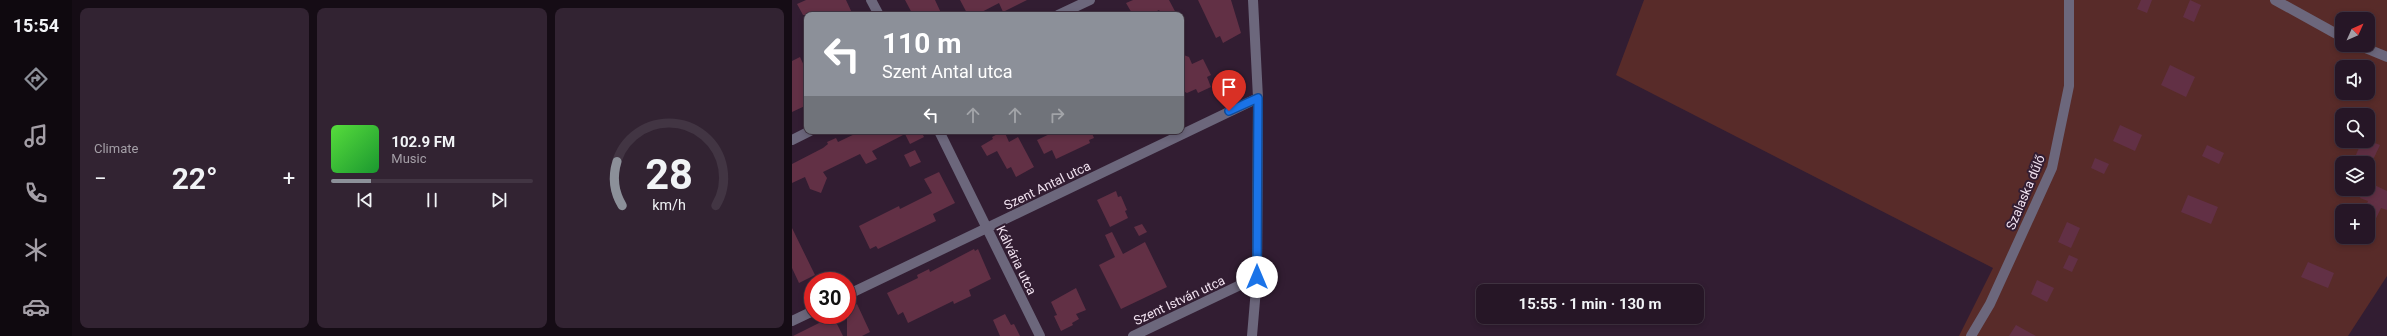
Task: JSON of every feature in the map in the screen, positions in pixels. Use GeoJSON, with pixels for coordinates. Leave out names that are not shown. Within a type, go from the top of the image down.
{"type":"FeatureCollection","features":[{"type":"Feature","properties":{"kind":"street"},"geometry":{"type":"LineString","coordinates":[[870,0],[876,12]]}},
{"type":"Feature","properties":{"kind":"street"},"geometry":{"type":"LineString","coordinates":[[1064,12],[1090,0]]}},
{"type":"Feature","properties":{"kind":"street"},"geometry":{"type":"LineString","coordinates":[[1252,336],[1257,277],[1258,98],[1253,0]]}},
{"type":"Feature","properties":{"kind":"street","name":"Szalaska dűlő"},"geometry":{"type":"LineString","coordinates":[[1971,336],[1990,304],[2052,168],[2069,86],[2069,0]]}},
{"type":"Feature","properties":{"kind":"street"},"geometry":{"type":"LineString","coordinates":[[2275,0],[2335,33]]}},
{"type":"Feature","properties":{"kind":"street"},"geometry":{"type":"LineString","coordinates":[[2375,52],[2387,57]]}},
{"type":"Feature","properties":{"kind":"street","name":"Szent Antal utca"},"geometry":{"type":"LineString","coordinates":[[1184,133],[1258,98]]}},
{"type":"Feature","properties":{"kind":"street"},"geometry":{"type":"LineString","coordinates":[[792,140],[804,134]]}},
{"type":"Feature","properties":{"kind":"street","name":"Kálvária utca"},"geometry":{"type":"LineString","coordinates":[[940,134],[1040,336]]}},
{"type":"Feature","properties":{"kind":"street","name":"Szent Antal utca"},"geometry":{"type":"LineString","coordinates":[[856,291],[1183,134]]}},
{"type":"Feature","properties":{"kind":"street","name":"Szent István utca"},"geometry":{"type":"LineString","coordinates":[[1133,336],[1257,277]]}},
{"type":"Feature","properties":{"kind":"street"},"geometry":{"type":"LineString","coordinates":[[792,321],[804,315]]}},
{"type":"Feature","properties":{"kind":"shaded area"},"geometry":{"type":"Polygon","coordinates":[[[1644,0],[2387,0],[2387,276],[2348,336],[1959,336],[1993,268],[1616,75],[1644,0]]]}},
{"type":"Feature","properties":{"kind":"building"},"geometry":{"type":"Polygon","coordinates":[[[806,0],[846,0],[852,12],[804,12],[803,15],[797,4],[806,0]]]}},
{"type":"Feature","properties":{"kind":"building"},"geometry":{"type":"Polygon","coordinates":[[[905,0],[935,0],[941,12],[911,12],[905,0]]]}},
{"type":"Feature","properties":{"kind":"building"},"geometry":{"type":"Polygon","coordinates":[[[960,0],[1027,0],[1003,12],[999,3],[982,12],[966,12],[960,0]]]}},
{"type":"Feature","properties":{"kind":"building"},"geometry":{"type":"Polygon","coordinates":[[[1133,0],[1169,0],[1175,12],[1160,12],[1159,10],[1155,12],[1131,12],[1126,3],[1133,0]]]}},
{"type":"Feature","properties":{"kind":"building"},"geometry":{"type":"Polygon","coordinates":[[[1198,0],[1231,0],[1241,33],[1223,43],[1220,36],[1216,38],[1198,0]]]}},
{"type":"Feature","properties":{"kind":"building"},"geometry":{"type":"Polygon","coordinates":[[[2141,0],[2152,0],[2147,13],[2137,9],[2141,0]]]}},
{"type":"Feature","properties":{"kind":"building"},"geometry":{"type":"Polygon","coordinates":[[[2190,0],[2201,5],[2194,22],[2183,17],[2190,0]]]}},
{"type":"Feature","properties":{"kind":"building"},"geometry":{"type":"Polygon","coordinates":[[[1184,55],[1189,57],[1192,64],[1203,59],[1211,75],[1207,77],[1211,87],[1198,93],[1196,89],[1187,93],[1184,92],[1184,55]]]}},
{"type":"Feature","properties":{"kind":"building"},"geometry":{"type":"Polygon","coordinates":[[[800,57],[804,66],[804,106],[792,112],[792,61],[800,57]]]}},
{"type":"Feature","properties":{"kind":"building"},"geometry":{"type":"Polygon","coordinates":[[[2170,65],[2195,77],[2186,97],[2161,85],[2170,65]]]}},
{"type":"Feature","properties":{"kind":"building"},"geometry":{"type":"Polygon","coordinates":[[[2120,125],[2142,135],[2135,151],[2113,141],[2120,125]]]}},
{"type":"Feature","properties":{"kind":"building"},"geometry":{"type":"Polygon","coordinates":[[[855,134],[905,134],[872,151],[877,159],[866,164],[860,154],[823,172],[827,178],[821,193],[810,189],[805,177],[792,183],[792,164],[823,148],[828,144],[827,142],[836,138],[838,142],[855,134]]]}},
{"type":"Feature","properties":{"kind":"building"},"geometry":{"type":"Polygon","coordinates":[[[905,134],[922,134],[924,137],[910,144],[905,134]]]}},
{"type":"Feature","properties":{"kind":"building"},"geometry":{"type":"Polygon","coordinates":[[[997,134],[1005,134],[1009,142],[1018,137],[1034,167],[1016,177],[1011,167],[1007,169],[997,151],[987,156],[981,146],[993,139],[992,137],[997,134]]]}},
{"type":"Feature","properties":{"kind":"building"},"geometry":{"type":"Polygon","coordinates":[[[1050,134],[1092,134],[1094,138],[1089,140],[1090,143],[1056,159],[1052,150],[1044,154],[1037,140],[1050,134]]]}},
{"type":"Feature","properties":{"kind":"building"},"geometry":{"type":"Polygon","coordinates":[[[2375,143],[2380,145],[2375,156],[2355,156],[2359,148],[2375,148],[2375,143]]]}},
{"type":"Feature","properties":{"kind":"building"},"geometry":{"type":"Polygon","coordinates":[[[2207,145],[2224,153],[2219,164],[2202,156],[2207,145]]]}},
{"type":"Feature","properties":{"kind":"building"},"geometry":{"type":"Polygon","coordinates":[[[915,150],[921,162],[910,167],[904,155],[915,150]]]}},
{"type":"Feature","properties":{"kind":"building"},"geometry":{"type":"Polygon","coordinates":[[[2095,158],[2109,164],[2104,174],[2091,168],[2095,158]]]}},
{"type":"Feature","properties":{"kind":"building"},"geometry":{"type":"Polygon","coordinates":[[[939,172],[955,203],[933,214],[936,221],[878,249],[876,246],[870,249],[859,226],[899,206],[900,209],[932,193],[924,179],[939,172]]]}},
{"type":"Feature","properties":{"kind":"building"},"geometry":{"type":"Polygon","coordinates":[[[2375,185],[2387,191],[2387,210],[2381,208],[2375,220],[2375,204],[2367,204],[2368,201],[2360,198],[2361,196],[2375,196],[2375,185]]]}},
{"type":"Feature","properties":{"kind":"building"},"geometry":{"type":"Polygon","coordinates":[[[1116,191],[1118,197],[1121,196],[1127,210],[1125,211],[1128,218],[1110,227],[1097,200],[1116,191]]]}},
{"type":"Feature","properties":{"kind":"building"},"geometry":{"type":"Polygon","coordinates":[[[2188,195],[2218,207],[2211,224],[2181,212],[2188,195]]]}},
{"type":"Feature","properties":{"kind":"building"},"geometry":{"type":"Polygon","coordinates":[[[2067,222],[2080,228],[2071,248],[2058,242],[2067,222]]]}},
{"type":"Feature","properties":{"kind":"building"},"geometry":{"type":"Polygon","coordinates":[[[1142,224],[1147,232],[1139,236],[1134,227],[1142,224]]]}},
{"type":"Feature","properties":{"kind":"building"},"geometry":{"type":"Polygon","coordinates":[[[792,228],[814,272],[804,272],[804,280],[799,283],[792,268],[792,228]]]}},
{"type":"Feature","properties":{"kind":"building"},"geometry":{"type":"Polygon","coordinates":[[[1112,232],[1123,254],[1145,242],[1167,287],[1121,309],[1099,265],[1115,257],[1105,235],[1112,232]]]}},
{"type":"Feature","properties":{"kind":"building"},"geometry":{"type":"Polygon","coordinates":[[[974,249],[975,251],[978,249],[991,279],[969,290],[971,296],[954,304],[953,301],[908,323],[903,312],[898,315],[887,293],[918,278],[917,275],[929,269],[930,272],[974,249]]]}},
{"type":"Feature","properties":{"kind":"building"},"geometry":{"type":"Polygon","coordinates":[[[2069,255],[2078,259],[2072,272],[2063,268],[2069,255]]]}},
{"type":"Feature","properties":{"kind":"building"},"geometry":{"type":"Polygon","coordinates":[[[2308,262],[2334,273],[2328,288],[2301,277],[2308,262]]]}},
{"type":"Feature","properties":{"kind":"building"},"geometry":{"type":"Polygon","coordinates":[[[2037,280],[2054,288],[2047,302],[2031,294],[2037,280]]]}},
{"type":"Feature","properties":{"kind":"building"},"geometry":{"type":"Polygon","coordinates":[[[1076,288],[1086,310],[1076,314],[1079,319],[1072,323],[1073,325],[1061,331],[1054,316],[1057,315],[1051,302],[1076,288]]]}},
{"type":"Feature","properties":{"kind":"building"},"geometry":{"type":"Polygon","coordinates":[[[856,304],[870,332],[862,336],[847,336],[847,324],[856,324],[856,304]]]}},
{"type":"Feature","properties":{"kind":"building"},"geometry":{"type":"Polygon","coordinates":[[[1005,314],[1011,325],[1014,324],[1020,336],[1000,336],[993,320],[1005,314]]]}},
{"type":"Feature","properties":{"kind":"building"},"geometry":{"type":"Polygon","coordinates":[[[817,324],[837,324],[843,336],[793,336],[817,324]]]}},
{"type":"Feature","properties":{"kind":"building"},"geometry":{"type":"Polygon","coordinates":[[[2016,325],[2036,336],[2009,336],[2016,325]]]}},
{"type":"Feature","properties":{"kind":"route"},"geometry":{"type":"LineString","coordinates":[[1229,111],[1258,98],[1257,277]]}}]}
